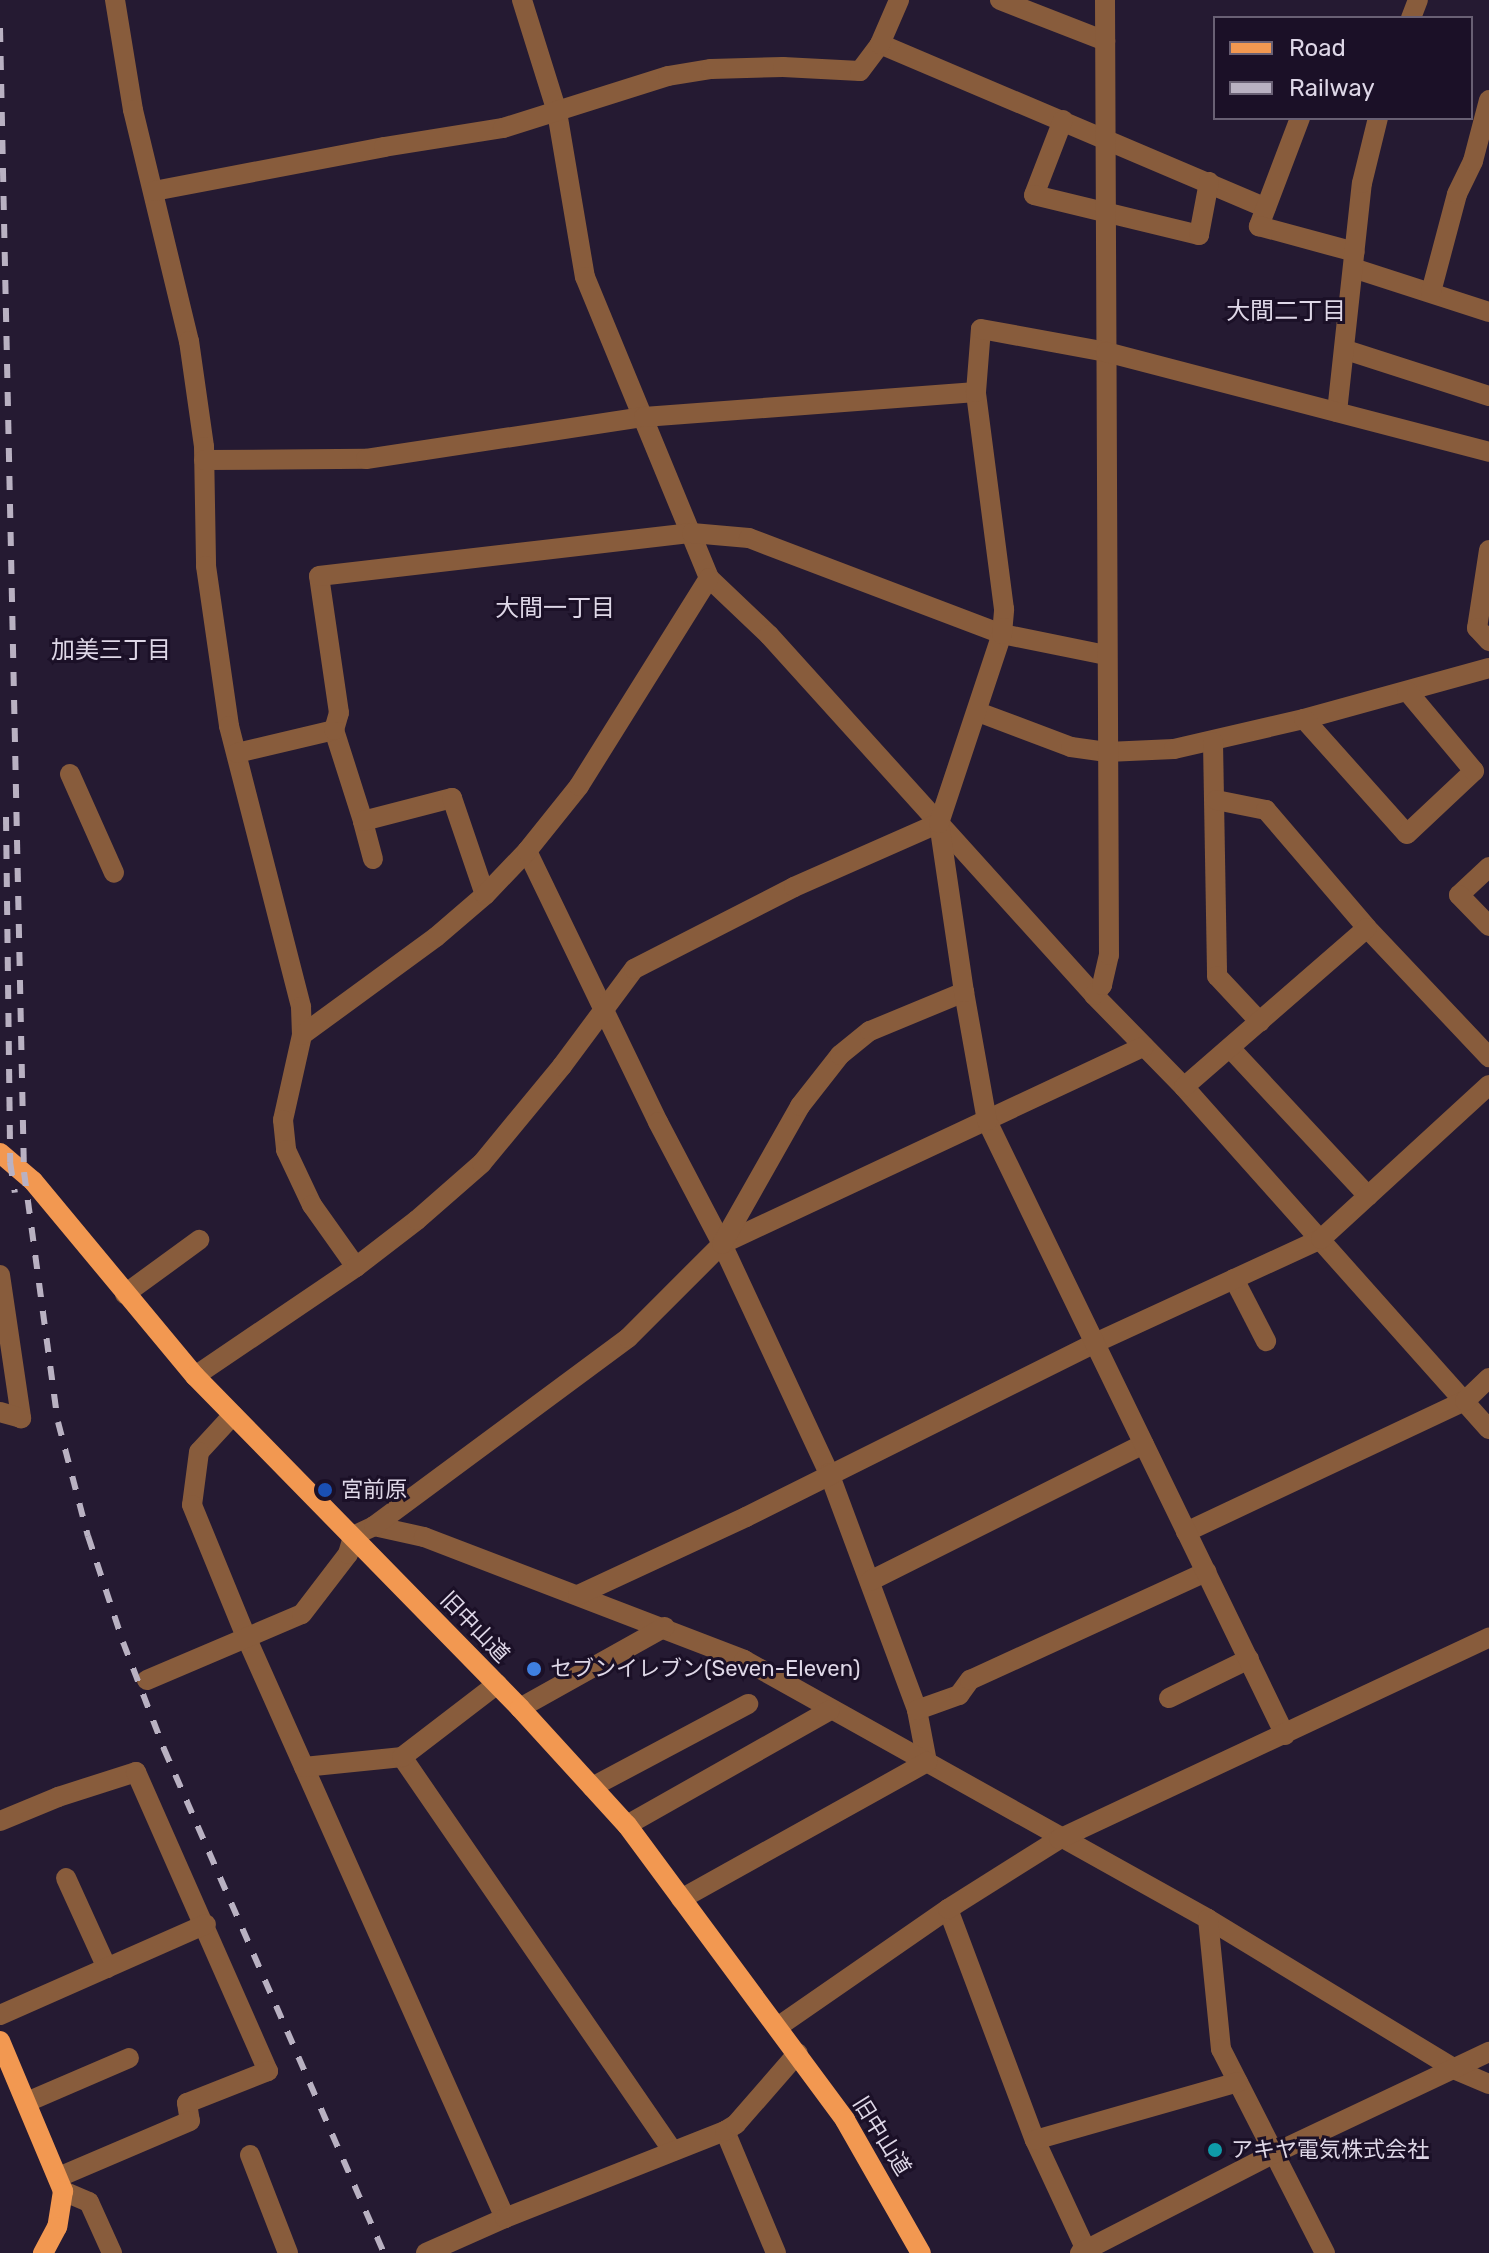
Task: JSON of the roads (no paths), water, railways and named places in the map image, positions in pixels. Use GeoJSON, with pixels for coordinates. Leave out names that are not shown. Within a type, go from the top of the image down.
{"type":"FeatureCollection","features":[{"type":"Feature","properties":{"kind":"main road","name":"旧中山道"},"geometry":{"type":"LineString","coordinates":[[0,1153],[33,1181],[195,1376],[497,1684],[627,1825],[798,2053],[879,2175],[921,2253]]}},
{"type":"Feature","properties":{"kind":"main road"},"geometry":{"type":"LineString","coordinates":[[0,2041],[61,2184],[57,2227],[43,2253]]}},
{"type":"Feature","properties":{"kind":"street"},"geometry":{"type":"LineString","coordinates":[[115,0],[133,110],[189,341],[204,460],[206,566],[213,627],[237,753],[301,1007],[302,1035],[283,1120],[286,1150],[312,1205],[356,1267]]}},
{"type":"Feature","properties":{"kind":"street"},"geometry":{"type":"LineString","coordinates":[[522,0],[557,112],[585,277],[709,578],[769,635],[1094,995],[1184,1087],[1489,1429]]}},
{"type":"Feature","properties":{"kind":"street"},"geometry":{"type":"LineString","coordinates":[[154,191],[384,147],[503,128],[668,76],[711,69],[783,67],[860,71],[880,44],[899,0]]}},
{"type":"Feature","properties":{"kind":"street"},"geometry":{"type":"LineString","coordinates":[[1000,0],[1105,41]]}},
{"type":"Feature","properties":{"kind":"street"},"geometry":{"type":"LineString","coordinates":[[1094,995],[1105,977],[1109,955],[1105,0]]}},
{"type":"Feature","properties":{"kind":"street"},"geometry":{"type":"LineString","coordinates":[[880,44],[1266,208]]}},
{"type":"Feature","properties":{"kind":"street"},"geometry":{"type":"LineString","coordinates":[[1431,292],[1457,194],[1481,164],[1489,100]]}},
{"type":"Feature","properties":{"kind":"street"},"geometry":{"type":"LineString","coordinates":[[1063,120],[1034,195],[1199,235],[1209,182]]}},
{"type":"Feature","properties":{"kind":"street"},"geometry":{"type":"LineString","coordinates":[[1299,120],[1259,226],[1489,312]]}},
{"type":"Feature","properties":{"kind":"street"},"geometry":{"type":"LineString","coordinates":[[1337,412],[1362,183],[1373,120]]}},
{"type":"Feature","properties":{"kind":"street"},"geometry":{"type":"LineString","coordinates":[[1285,1735],[987,1121],[939,823],[1002,634],[1004,609],[976,392],[981,329],[1106,352],[1489,452]]}},
{"type":"Feature","properties":{"kind":"street"},"geometry":{"type":"LineString","coordinates":[[1346,350],[1489,396]]}},
{"type":"Feature","properties":{"kind":"street"},"geometry":{"type":"LineString","coordinates":[[204,460],[366,459],[644,417],[976,392]]}},
{"type":"Feature","properties":{"kind":"street"},"geometry":{"type":"LineString","coordinates":[[373,859],[334,730],[339,713],[319,576],[692,533],[749,538],[1002,634],[1106,655]]}},
{"type":"Feature","properties":{"kind":"street"},"geometry":{"type":"LineString","coordinates":[[1489,550],[1477,628],[1489,641]]}},
{"type":"Feature","properties":{"kind":"street"},"geometry":{"type":"LineString","coordinates":[[302,1035],[413,955],[485,895],[527,851],[579,786],[709,578]]}},
{"type":"Feature","properties":{"kind":"street"},"geometry":{"type":"LineString","coordinates":[[978,712],[1071,747],[1107,752],[1174,749],[1304,719],[1489,668]]}},
{"type":"Feature","properties":{"kind":"street"},"geometry":{"type":"LineString","coordinates":[[1304,719],[1407,834],[1474,771],[1407,691]]}},
{"type":"Feature","properties":{"kind":"street"},"geometry":{"type":"LineString","coordinates":[[237,753],[334,730]]}},
{"type":"Feature","properties":{"kind":"street"},"geometry":{"type":"LineString","coordinates":[[1213,742],[1217,976],[1260,1022]]}},
{"type":"Feature","properties":{"kind":"street"},"geometry":{"type":"LineString","coordinates":[[70,774],[114,873]]}},
{"type":"Feature","properties":{"kind":"street"},"geometry":{"type":"LineString","coordinates":[[363,821],[452,798],[485,895]]}},
{"type":"Feature","properties":{"kind":"street"},"geometry":{"type":"LineString","coordinates":[[1216,800],[1266,810],[1367,928],[1489,1057]]}},
{"type":"Feature","properties":{"kind":"street"},"geometry":{"type":"LineString","coordinates":[[195,1376],[356,1267],[417,1220],[482,1163],[605,1011],[634,969],[794,887],[939,823]]}},
{"type":"Feature","properties":{"kind":"street"},"geometry":{"type":"LineString","coordinates":[[527,851],[722,1244],[829,1473],[917,1710],[927,1762]]}},
{"type":"Feature","properties":{"kind":"street"},"geometry":{"type":"LineString","coordinates":[[1489,867],[1459,895],[1489,926]]}},
{"type":"Feature","properties":{"kind":"street"},"geometry":{"type":"LineString","coordinates":[[1184,1087],[1367,928]]}},
{"type":"Feature","properties":{"kind":"street"},"geometry":{"type":"LineString","coordinates":[[147,1680],[302,1614],[348,1554],[353,1536],[374,1526],[628,1338],[722,1244],[800,1106],[840,1055],[870,1031],[964,992]]}},
{"type":"Feature","properties":{"kind":"street"},"geometry":{"type":"LineString","coordinates":[[722,1244],[1144,1046]]}},
{"type":"Feature","properties":{"kind":"street"},"geometry":{"type":"LineString","coordinates":[[1231,1049],[1368,1196]]}},
{"type":"Feature","properties":{"kind":"street"},"geometry":{"type":"LineString","coordinates":[[578,1595],[746,1517],[1095,1343],[1321,1239],[1489,1085]]}},
{"type":"Feature","properties":{"kind":"street"},"geometry":{"type":"LineString","coordinates":[[125,1294],[199,1240]]}},
{"type":"Feature","properties":{"kind":"street"},"geometry":{"type":"LineString","coordinates":[[0,1275],[21,1418],[0,1412]]}},
{"type":"Feature","properties":{"kind":"street"},"geometry":{"type":"LineString","coordinates":[[1234,1279],[1266,1341]]}},
{"type":"Feature","properties":{"kind":"street"},"geometry":{"type":"LineString","coordinates":[[1186,1532],[1465,1401],[1489,1378]]}},
{"type":"Feature","properties":{"kind":"street"},"geometry":{"type":"LineString","coordinates":[[233,1415],[199,1452],[192,1505],[247,1639],[505,2218]]}},
{"type":"Feature","properties":{"kind":"street"},"geometry":{"type":"LineString","coordinates":[[870,1581],[1144,1444]]}},
{"type":"Feature","properties":{"kind":"street"},"geometry":{"type":"LineString","coordinates":[[374,1526],[424,1537],[665,1627],[744,1660],[1059,1839],[1208,1919],[1456,2070],[1489,2084]]}},
{"type":"Feature","properties":{"kind":"street"},"geometry":{"type":"LineString","coordinates":[[917,1710],[959,1695],[970,1680],[1206,1572]]}},
{"type":"Feature","properties":{"kind":"street"},"geometry":{"type":"LineString","coordinates":[[520,1708],[665,1627]]}},
{"type":"Feature","properties":{"kind":"street"},"geometry":{"type":"LineString","coordinates":[[779,2026],[948,1909],[1059,1839],[1489,1638]]}},
{"type":"Feature","properties":{"kind":"street"},"geometry":{"type":"LineString","coordinates":[[1169,1698],[1249,1659]]}},
{"type":"Feature","properties":{"kind":"street"},"geometry":{"type":"LineString","coordinates":[[304,1767],[402,1757],[497,1684]]}},
{"type":"Feature","properties":{"kind":"street"},"geometry":{"type":"LineString","coordinates":[[592,1787],[748,1704]]}},
{"type":"Feature","properties":{"kind":"street"},"geometry":{"type":"LineString","coordinates":[[627,1825],[830,1710]]}},
{"type":"Feature","properties":{"kind":"street"},"geometry":{"type":"LineString","coordinates":[[402,1757],[673,2151]]}},
{"type":"Feature","properties":{"kind":"street"},"geometry":{"type":"LineString","coordinates":[[681,1899],[927,1762]]}},
{"type":"Feature","properties":{"kind":"street"},"geometry":{"type":"LineString","coordinates":[[0,1821],[58,1797],[136,1772],[206,1924],[268,2071],[187,2103],[190,2121],[61,2184]]}},
{"type":"Feature","properties":{"kind":"street"},"geometry":{"type":"LineString","coordinates":[[66,1878],[107,1968]]}},
{"type":"Feature","properties":{"kind":"street"},"geometry":{"type":"LineString","coordinates":[[948,1909],[1035,2140],[1083,2252],[1273,2154],[1489,2052]]}},
{"type":"Feature","properties":{"kind":"street"},"geometry":{"type":"LineString","coordinates":[[1208,1919],[1221,2049],[1325,2253]]}},
{"type":"Feature","properties":{"kind":"street"},"geometry":{"type":"LineString","coordinates":[[0,2015],[206,1924]]}},
{"type":"Feature","properties":{"kind":"street"},"geometry":{"type":"LineString","coordinates":[[426,2253],[505,2218],[725,2131],[736,2124],[798,2053]]}},
{"type":"Feature","properties":{"kind":"street"},"geometry":{"type":"LineString","coordinates":[[27,2102],[129,2058]]}},
{"type":"Feature","properties":{"kind":"street"},"geometry":{"type":"LineString","coordinates":[[1035,2140],[1238,2082]]}},
{"type":"Feature","properties":{"kind":"street"},"geometry":{"type":"LineString","coordinates":[[725,2131],[776,2253]]}},
{"type":"Feature","properties":{"kind":"street"},"geometry":{"type":"LineString","coordinates":[[250,2155],[288,2253]]}},
{"type":"Feature","properties":{"kind":"street"},"geometry":{"type":"LineString","coordinates":[[61,2184],[89,2202],[112,2253]]}},
{"type":"Feature","properties":{"kind":"railway"},"geometry":{"type":"LineString","coordinates":[[0,28],[24,1172],[58,1422],[88,1536],[123,1642],[164,1749],[384,2253]]}},
{"type":"Feature","properties":{"kind":"railway"},"geometry":{"type":"LineString","coordinates":[[6,817],[10,1162],[15,1193]]}},
{"type":"Feature","properties":{"kind":"place","name":"宮前原"},"geometry":{"type":"Point","coordinates":[325,1490]}},
{"type":"Feature","properties":{"kind":"place","name":"セブンイレブン(Seven-Eleven)"},"geometry":{"type":"Point","coordinates":[534,1669]}},
{"type":"Feature","properties":{"kind":"place","name":"アキヤ電気株式会社"},"geometry":{"type":"Point","coordinates":[1215,2150]}},
{"type":"Feature","properties":{"kind":"district","name":"大間二丁目"},"geometry":{"type":"Point","coordinates":[1286,312]}},
{"type":"Feature","properties":{"kind":"district","name":"大間一丁目"},"geometry":{"type":"Point","coordinates":[555,609]}},
{"type":"Feature","properties":{"kind":"district","name":"加美三丁目"},"geometry":{"type":"Point","coordinates":[111,651]}}]}
